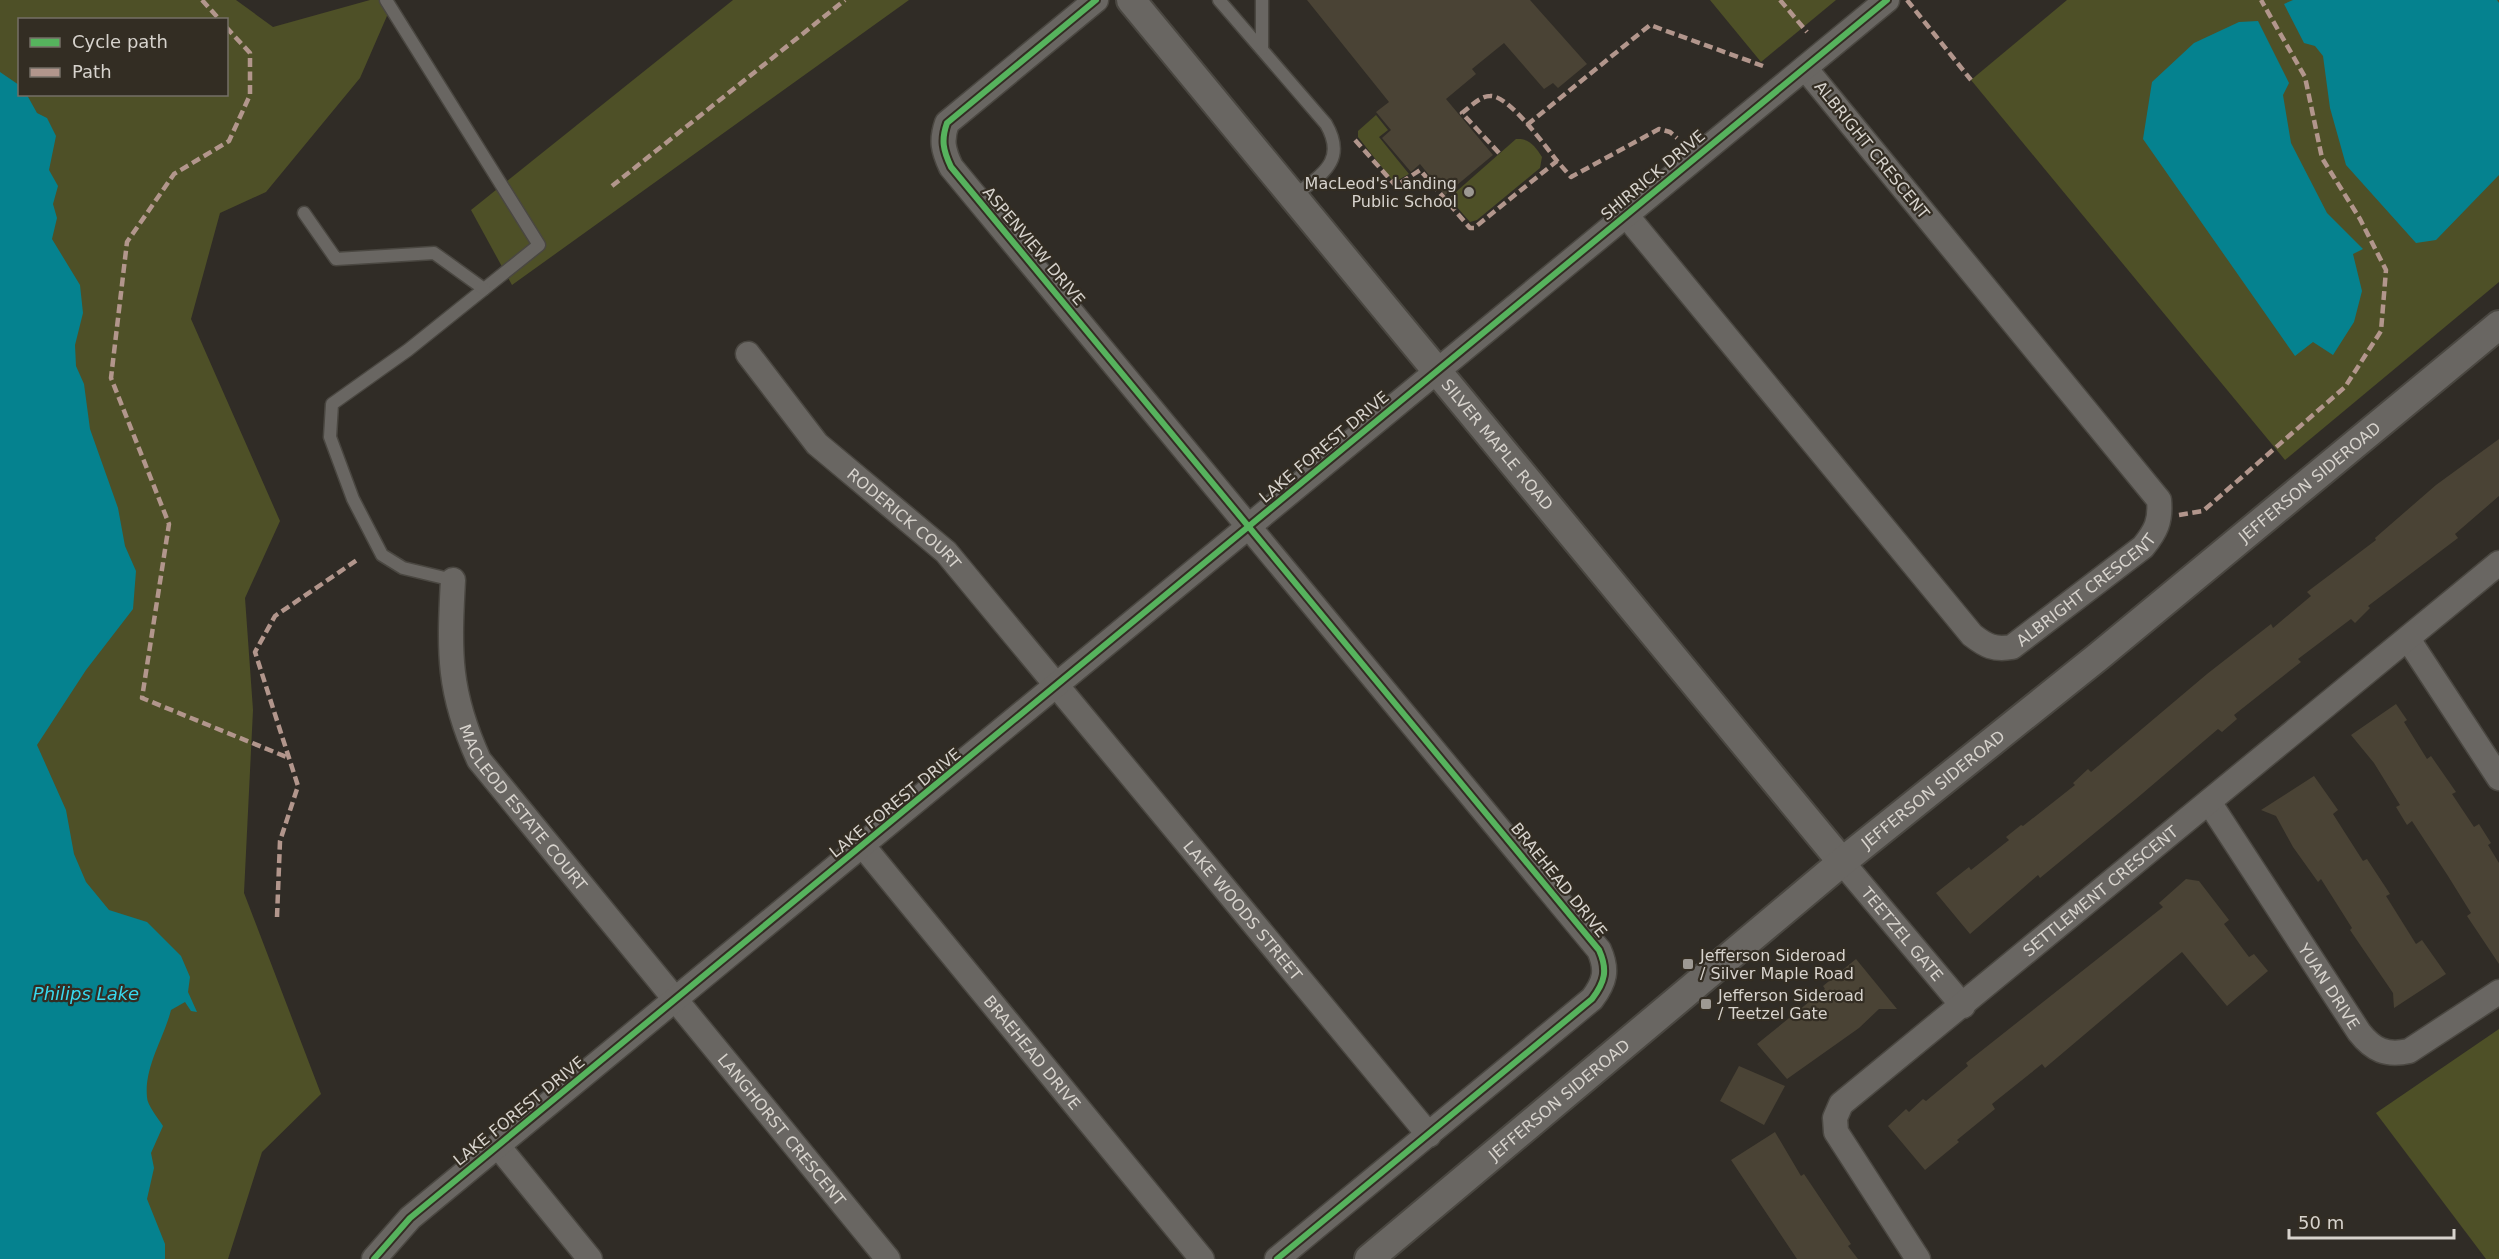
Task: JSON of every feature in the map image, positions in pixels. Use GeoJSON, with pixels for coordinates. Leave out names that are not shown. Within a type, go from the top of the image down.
{"type":"FeatureCollection","features":[{"type":"Feature","properties":{"kind":"street","name":"ASPENVIEW DRIVE"},"geometry":{"type":"LineString","coordinates":[[1096,0],[958,111],[947,123],[942,138],[943,152],[963,182],[1250,527]]}},
{"type":"Feature","properties":{"kind":"street","name":"SILVER MAPLE ROAD"},"geometry":{"type":"LineString","coordinates":[[1131,0],[1842,862]]}},
{"type":"Feature","properties":{"kind":"street","name":"SHIRRICK DRIVE"},"geometry":{"type":"LineString","coordinates":[[1437,372],[1887,0]]}},
{"type":"Feature","properties":{"kind":"street","name":"ALBRIGHT CRESCENT"},"geometry":{"type":"LineString","coordinates":[[1626,214],[1972,635],[1985,645],[1998,649],[2012,646],[2143,547],[2155,532],[2160,517],[2159,500],[1805,68]]}},
{"type":"Feature","properties":{"kind":"street","name":"JEFFERSON SIDEROAD"},"geometry":{"type":"LineString","coordinates":[[1369,1259],[1842,862],[2099,657],[2499,325]]}},
{"type":"Feature","properties":{"kind":"street","name":"RODERICK COURT"},"geometry":{"type":"LineString","coordinates":[[748,354],[817,444],[946,552],[1059,686]]}},
{"type":"Feature","properties":{"kind":"street","name":"LAKE FOREST DRIVE"},"geometry":{"type":"LineString","coordinates":[[374,1259],[410,1218],[1059,686],[1437,372]]}},
{"type":"Feature","properties":{"kind":"street","name":"BRAEHEAD DRIVE"},"geometry":{"type":"LineString","coordinates":[[1250,527],[1599,950],[1604,962],[1605,974],[1601,987],[1592,999],[1277,1259]]}},
{"type":"Feature","properties":{"kind":"street","name":"SETTLEMENT CRESCENT"},"geometry":{"type":"LineString","coordinates":[[1918,1259],[1836,1132],[1835,1118],[1841,1104],[2499,563]]}},
{"type":"Feature","properties":{"kind":"street","name":"MACLEOD ESTATE COURT"},"geometry":{"type":"LineString","coordinates":[[453,580],[450,652],[452,678],[469,739],[479,760],[675,1000]]}},
{"type":"Feature","properties":{"kind":"street"},"geometry":{"type":"LineString","coordinates":[[2408,639],[2499,778]]}},
{"type":"Feature","properties":{"kind":"street","name":"LAKE WOODS STREET"},"geometry":{"type":"LineString","coordinates":[[1059,686],[1429,1135]]}},
{"type":"Feature","properties":{"kind":"street","name":"YUAN DRIVE"},"geometry":{"type":"LineString","coordinates":[[2209,802],[2359,1032],[2380,1051],[2393,1054],[2409,1051],[2499,992]]}},
{"type":"Feature","properties":{"kind":"street","name":"BRAEHEAD DRIVE"},"geometry":{"type":"LineString","coordinates":[[863,846],[1202,1259]]}},
{"type":"Feature","properties":{"kind":"street","name":"TEETZEL GATE"},"geometry":{"type":"LineString","coordinates":[[1842,862],[1963,1006]]}},
{"type":"Feature","properties":{"kind":"street","name":"LANGHORST CRESCENT"},"geometry":{"type":"LineString","coordinates":[[675,1000],[888,1259]]}},
{"type":"Feature","properties":{"kind":"street"},"geometry":{"type":"LineString","coordinates":[[498,1146],[590,1259]]}},
{"type":"Feature","properties":{"kind":"lane"},"geometry":{"type":"LineString","coordinates":[[386,0],[539,245],[408,350],[332,404],[330,437],[353,499],[382,555],[403,568],[453,580]]}},
{"type":"Feature","properties":{"kind":"lane"},"geometry":{"type":"LineString","coordinates":[[1219,0],[1326,124],[1333,136],[1335,149],[1333,160],[1326,170],[1293,197]]}},
{"type":"Feature","properties":{"kind":"lane"},"geometry":{"type":"LineString","coordinates":[[1262,0],[1262,49]]}},
{"type":"Feature","properties":{"kind":"lane"},"geometry":{"type":"LineString","coordinates":[[304,213],[336,260],[434,253],[484,289]]}},
{"type":"Feature","properties":{"kind":"green space"},"geometry":{"type":"Polygon","coordinates":[[[0,0],[236,0],[273,27],[370,0],[382,0],[390,9],[360,78],[266,192],[220,213],[191,319],[280,521],[245,598],[253,710],[244,893],[321,1094],[262,1152],[228,1259],[159,1259],[126,1151],[29,766],[47,265],[22,96],[228,96],[228,18],[18,18],[18,92],[0,77],[0,0]]]}},
{"type":"Feature","properties":{"kind":"green space"},"geometry":{"type":"Polygon","coordinates":[[[733,0],[909,0],[512,285],[471,210],[733,0]]]}},
{"type":"Feature","properties":{"kind":"green space"},"geometry":{"type":"Polygon","coordinates":[[[1710,0],[1836,0],[1761,62],[1710,0]]]}},
{"type":"Feature","properties":{"kind":"green space"},"geometry":{"type":"Polygon","coordinates":[[[2067,0],[2499,0],[2499,282],[2285,460],[1971,80],[2067,0]]]}},
{"type":"Feature","properties":{"kind":"green space"},"geometry":{"type":"Polygon","coordinates":[[[1376,115],[1388,130],[1379,137],[1409,174],[1398,180],[1392,180],[1358,137],[1358,131],[1376,115]]]}},
{"type":"Feature","properties":{"kind":"green space"},"geometry":{"type":"Polygon","coordinates":[[[1516,139],[1528,141],[1537,149],[1542,157],[1540,168],[1477,220],[1470,222],[1449,198],[1516,139]]]}},
{"type":"Feature","properties":{"kind":"green space"},"geometry":{"type":"Polygon","coordinates":[[[2499,1029],[2499,1259],[2486,1259],[2376,1113],[2499,1029]]]}},
{"type":"Feature","properties":{"kind":"water"},"geometry":{"type":"Polygon","coordinates":[[[2293,0],[2497,0],[2499,3],[2499,175],[2436,240],[2416,243],[2346,165],[2330,108],[2323,56],[2315,46],[2304,43],[2284,4],[2293,0]]]}},
{"type":"Feature","properties":{"kind":"water"},"geometry":{"type":"Polygon","coordinates":[[[2258,21],[2289,83],[2283,95],[2291,143],[2327,213],[2363,249],[2353,254],[2362,291],[2354,322],[2333,355],[2313,342],[2295,356],[2143,139],[2152,82],[2194,43],[2239,22],[2258,21]]]}},
{"type":"Feature","properties":{"kind":"water","name":"Philips Lake"},"geometry":{"type":"Polygon","coordinates":[[[0,72],[18,84],[18,96],[28,96],[37,113],[47,118],[56,136],[49,170],[58,186],[53,204],[57,218],[52,239],[80,285],[83,313],[75,345],[76,366],[84,384],[90,429],[118,508],[125,546],[136,571],[133,609],[86,670],[37,745],[66,810],[74,854],[86,882],[109,910],[147,922],[181,956],[190,977],[188,992],[197,1012],[191,1011],[185,1002],[171,1010],[148,1075],[149,1104],[163,1126],[151,1153],[154,1168],[147,1199],[165,1244],[165,1259],[0,1259],[0,72]]]}},
{"type":"Feature","properties":{"kind":"building"},"geometry":{"type":"Polygon","coordinates":[[[1307,0],[1530,0],[1587,64],[1558,88],[1553,83],[1544,89],[1504,43],[1472,69],[1476,74],[1446,99],[1493,155],[1445,195],[1420,164],[1411,172],[1382,138],[1391,130],[1376,112],[1389,102],[1307,0]]]}},
{"type":"Feature","properties":{"kind":"building"},"geometry":{"type":"Polygon","coordinates":[[[2499,439],[2499,496],[2455,534],[2458,538],[2368,606],[2370,608],[2355,623],[2351,619],[2298,659],[2301,662],[2234,715],[2237,719],[2222,732],[2218,729],[2040,878],[2038,875],[1970,934],[1936,893],[1969,867],[1971,870],[2009,840],[2006,837],[2075,785],[2073,783],[2088,769],[2091,772],[2207,674],[2271,624],[2273,628],[2311,596],[2307,592],[2376,540],[2375,538],[2436,485],[2499,439]]]}},
{"type":"Feature","properties":{"kind":"building"},"geometry":{"type":"Polygon","coordinates":[[[2396,704],[2407,720],[2404,722],[2427,759],[2431,756],[2456,792],[2452,794],[2474,827],[2479,824],[2491,843],[2488,845],[2499,863],[2499,964],[2467,916],[2471,913],[2448,876],[2412,821],[2407,825],[2396,807],[2400,805],[2374,763],[2351,735],[2396,704]]]}},
{"type":"Feature","properties":{"kind":"building"},"geometry":{"type":"Polygon","coordinates":[[[2314,776],[2338,810],[2333,814],[2363,861],[2367,859],[2390,894],[2386,896],[2416,944],[2422,940],[2446,974],[2394,1008],[2393,993],[2350,930],[2352,928],[2321,879],[2318,882],[2293,847],[2276,816],[2261,810],[2314,776]]]}},
{"type":"Feature","properties":{"kind":"building"},"geometry":{"type":"Polygon","coordinates":[[[2186,879],[2199,881],[2229,920],[2224,924],[2249,957],[2254,954],[2268,971],[2227,1006],[2182,952],[2045,1068],[2042,1064],[1992,1104],[1995,1109],[1925,1170],[1888,1126],[1906,1109],[1909,1112],[1923,1099],[1926,1101],[1968,1066],[1966,1063],[2163,907],[2159,903],[2186,879]]]}},
{"type":"Feature","properties":{"kind":"building"},"geometry":{"type":"Polygon","coordinates":[[[1856,959],[1897,1009],[1879,1009],[1859,1028],[1787,1079],[1757,1044],[1825,989],[1823,986],[1856,959]]]}},
{"type":"Feature","properties":{"kind":"building"},"geometry":{"type":"Polygon","coordinates":[[[1739,1066],[1785,1086],[1764,1125],[1720,1101],[1739,1066]]]}},
{"type":"Feature","properties":{"kind":"building"},"geometry":{"type":"Polygon","coordinates":[[[1775,1132],[1801,1176],[1804,1174],[1851,1244],[1848,1246],[1858,1259],[1797,1259],[1731,1160],[1775,1132]]]}},
{"type":"Feature","properties":{"kind":"marked path"},"geometry":{"type":"LineString","coordinates":[[202,0],[218,18]]}},
{"type":"Feature","properties":{"kind":"marked path"},"geometry":{"type":"LineString","coordinates":[[612,186],[845,0]]}},
{"type":"Feature","properties":{"kind":"marked path"},"geometry":{"type":"LineString","coordinates":[[1780,0],[1807,32]]}},
{"type":"Feature","properties":{"kind":"marked path"},"geometry":{"type":"LineString","coordinates":[[1907,0],[1971,80]]}},
{"type":"Feature","properties":{"kind":"marked path"},"geometry":{"type":"LineString","coordinates":[[2179,515],[2203,511],[2345,387],[2381,331],[2386,270],[2360,219],[2322,158],[2305,77],[2261,0]]}},
{"type":"Feature","properties":{"kind":"marked path"},"geometry":{"type":"LineString","coordinates":[[1527,125],[1650,25],[1763,66]]}},
{"type":"Feature","properties":{"kind":"marked path"},"geometry":{"type":"LineString","coordinates":[[228,29],[250,53],[250,95],[229,141],[174,174],[127,242],[111,378],[169,524],[142,698],[289,758]]}},
{"type":"Feature","properties":{"kind":"marked path"},"geometry":{"type":"LineString","coordinates":[[1499,153],[1462,113],[1486,96],[1498,98],[1516,112],[1557,161]]}},
{"type":"Feature","properties":{"kind":"marked path"},"geometry":{"type":"LineString","coordinates":[[1355,140],[1396,186],[1420,170],[1470,228],[1474,228],[1557,161],[1571,177],[1659,129],[1670,132],[1677,138]]}},
{"type":"Feature","properties":{"kind":"marked path"},"geometry":{"type":"LineString","coordinates":[[277,917],[280,841],[298,786],[255,652],[275,616],[357,560]]}},
{"type":"Feature","properties":{"kind":"cycle path"},"geometry":{"type":"LineString","coordinates":[[1096,0],[947,123],[944,145],[951,167],[1599,950],[1604,964],[1604,976],[1592,999],[1277,1259]]}},
{"type":"Feature","properties":{"kind":"cycle path"},"geometry":{"type":"LineString","coordinates":[[374,1259],[410,1218],[1887,0]]}},
{"type":"Feature","properties":{"kind":"place","name":"MacLeod's Landing Public School"},"geometry":{"type":"Point","coordinates":[1469,192]}},
{"type":"Feature","properties":{"kind":"place","name":"Jefferson Sideroad / Silver Maple Road"},"geometry":{"type":"Point","coordinates":[1688,964]}},
{"type":"Feature","properties":{"kind":"place","name":"Jefferson Sideroad / Teetzel Gate"},"geometry":{"type":"Point","coordinates":[1706,1004]}}]}
